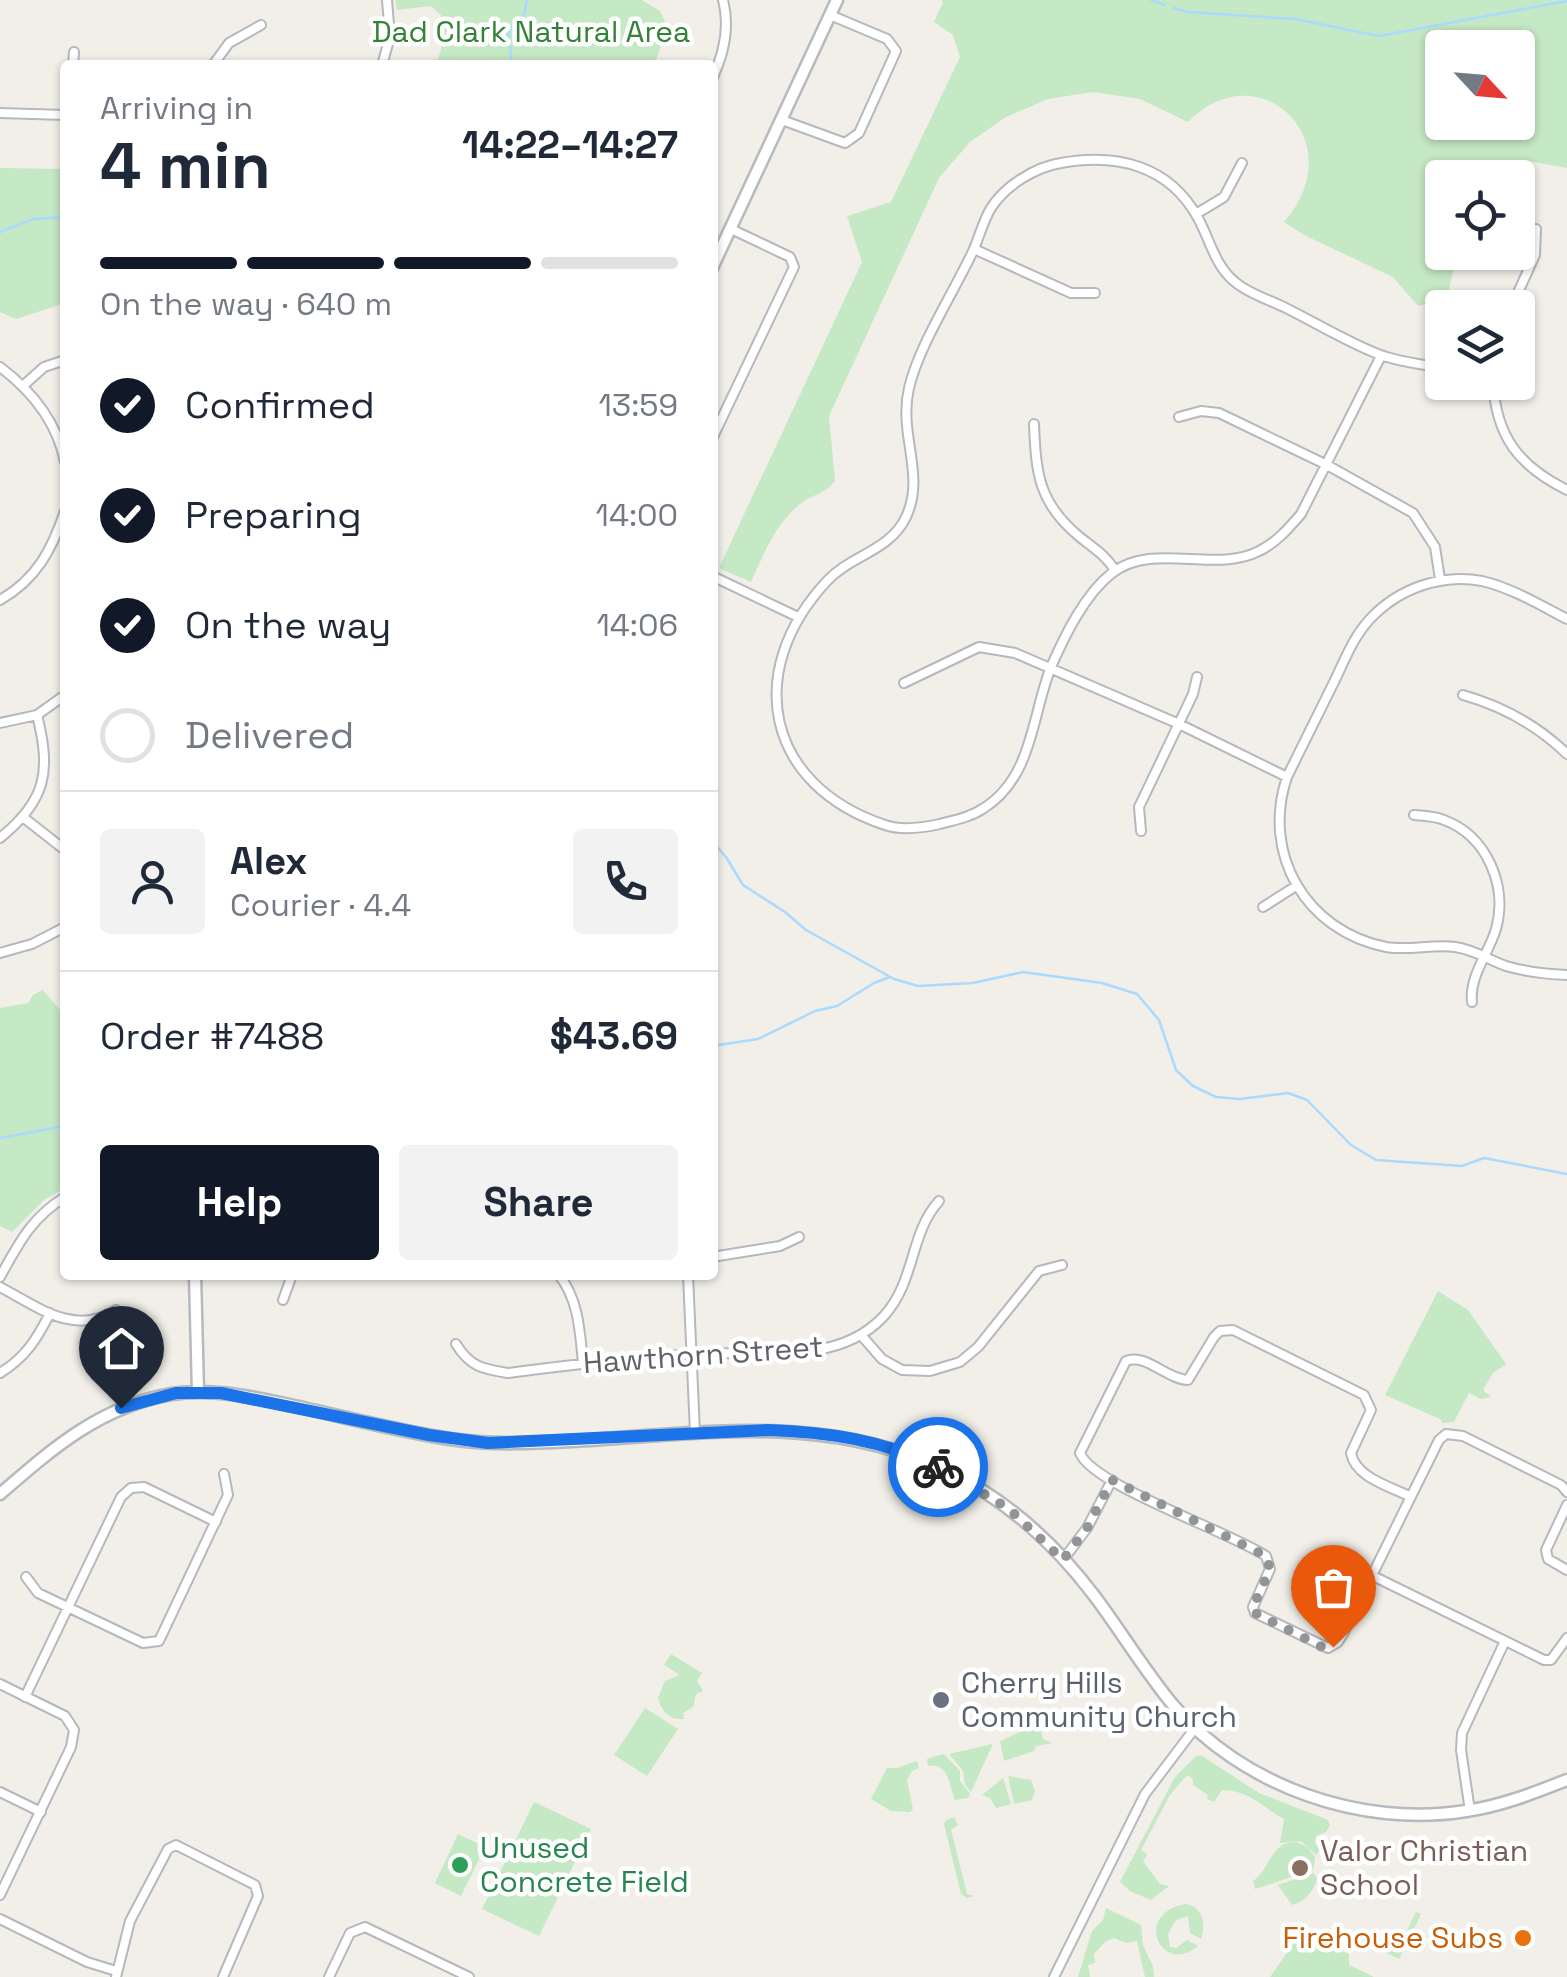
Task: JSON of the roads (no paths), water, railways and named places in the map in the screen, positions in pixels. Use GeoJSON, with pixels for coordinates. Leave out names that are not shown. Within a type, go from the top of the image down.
{"type":"FeatureCollection","features":[{"type":"Feature","properties":{"kind":"main road"},"geometry":{"type":"LineString","coordinates":[[718,256],[836,0]]}},
{"type":"Feature","properties":{"kind":"main road"},"geometry":{"type":"LineString","coordinates":[[196,1280],[198,1392]]}},
{"type":"Feature","properties":{"kind":"main road"},"geometry":{"type":"LineString","coordinates":[[0,1494],[61,1442],[98,1418],[150,1398],[198,1392],[247,1396],[429,1435],[488,1443],[695,1433],[805,1431],[846,1436],[901,1452],[982,1490],[1029,1524],[1093,1594],[1173,1705],[1195,1728],[1258,1773],[1322,1800],[1390,1812],[1470,1811],[1567,1780]]}},
{"type":"Feature","properties":{"kind":"street"},"geometry":{"type":"LineString","coordinates":[[383,60],[390,37],[386,0]]}},
{"type":"Feature","properties":{"kind":"street"},"geometry":{"type":"LineString","coordinates":[[718,66],[727,16],[722,0]]}},
{"type":"Feature","properties":{"kind":"street"},"geometry":{"type":"LineString","coordinates":[[782,120],[845,144],[859,134],[896,51],[887,39],[830,15]]}},
{"type":"Feature","properties":{"kind":"street"},"geometry":{"type":"LineString","coordinates":[[216,60],[229,43],[260,26]]}},
{"type":"Feature","properties":{"kind":"street"},"geometry":{"type":"LineString","coordinates":[[73,60],[74,52]]}},
{"type":"Feature","properties":{"kind":"street"},"geometry":{"type":"LineString","coordinates":[[0,113],[60,115]]}},
{"type":"Feature","properties":{"kind":"street"},"geometry":{"type":"LineString","coordinates":[[1381,356],[1301,514],[1284,533],[1258,552],[1234,559],[1149,559],[1115,570],[1088,598],[1051,668],[1028,751],[987,807],[928,827],[896,829],[842,807],[805,773],[785,745],[777,710],[777,679],[784,648],[798,616],[831,576],[888,543],[906,517],[916,482],[904,431],[909,388],[992,207],[1021,178],[1056,163],[1104,158],[1133,162],[1170,184],[1196,214],[1218,263],[1236,284],[1381,356],[1425,365]]}},
{"type":"Feature","properties":{"kind":"street"},"geometry":{"type":"LineString","coordinates":[[1196,214],[1224,198],[1242,163]]}},
{"type":"Feature","properties":{"kind":"street"},"geometry":{"type":"LineString","coordinates":[[718,433],[794,267],[790,257],[731,229]]}},
{"type":"Feature","properties":{"kind":"street"},"geometry":{"type":"LineString","coordinates":[[1520,290],[1534,256],[1536,229]]}},
{"type":"Feature","properties":{"kind":"street"},"geometry":{"type":"LineString","coordinates":[[974,249],[1071,293],[1095,294]]}},
{"type":"Feature","properties":{"kind":"street"},"geometry":{"type":"LineString","coordinates":[[24,385],[44,367],[60,362]]}},
{"type":"Feature","properties":{"kind":"street"},"geometry":{"type":"LineString","coordinates":[[0,367],[24,385],[60,436]]}},
{"type":"Feature","properties":{"kind":"street"},"geometry":{"type":"LineString","coordinates":[[1494,400],[1494,410],[1511,448],[1540,476],[1567,490]]}},
{"type":"Feature","properties":{"kind":"street"},"geometry":{"type":"LineString","coordinates":[[1179,418],[1201,411],[1219,413],[1327,464],[1413,513],[1435,547],[1440,580]]}},
{"type":"Feature","properties":{"kind":"street"},"geometry":{"type":"LineString","coordinates":[[1034,424],[1036,472],[1046,497],[1060,520],[1103,552],[1115,570]]}},
{"type":"Feature","properties":{"kind":"street"},"geometry":{"type":"LineString","coordinates":[[0,600],[36,572],[53,546],[60,526]]}},
{"type":"Feature","properties":{"kind":"street"},"geometry":{"type":"LineString","coordinates":[[718,579],[798,616]]}},
{"type":"Feature","properties":{"kind":"street"},"geometry":{"type":"LineString","coordinates":[[1567,619],[1510,590],[1484,582],[1440,580],[1414,588],[1369,620],[1354,641],[1287,777],[1280,798],[1279,821],[1296,886],[1323,918],[1358,938],[1392,948],[1453,946],[1535,973],[1567,975]]}},
{"type":"Feature","properties":{"kind":"street"},"geometry":{"type":"LineString","coordinates":[[904,683],[978,647],[1016,653],[1179,724],[1287,777]]}},
{"type":"Feature","properties":{"kind":"street"},"geometry":{"type":"LineString","coordinates":[[1140,831],[1139,806],[1197,677]]}},
{"type":"Feature","properties":{"kind":"street"},"geometry":{"type":"LineString","coordinates":[[1463,695],[1544,732],[1567,754]]}},
{"type":"Feature","properties":{"kind":"street"},"geometry":{"type":"LineString","coordinates":[[0,723],[37,715],[60,699]]}},
{"type":"Feature","properties":{"kind":"street"},"geometry":{"type":"LineString","coordinates":[[0,838],[24,818],[46,768],[37,715]]}},
{"type":"Feature","properties":{"kind":"street"},"geometry":{"type":"LineString","coordinates":[[1414,815],[1443,819],[1464,830],[1492,866],[1500,908],[1473,982],[1472,1002]]}},
{"type":"Feature","properties":{"kind":"street"},"geometry":{"type":"LineString","coordinates":[[24,818],[60,846]]}},
{"type":"Feature","properties":{"kind":"street"},"geometry":{"type":"LineString","coordinates":[[1263,907],[1296,886]]}},
{"type":"Feature","properties":{"kind":"street"},"geometry":{"type":"LineString","coordinates":[[0,953],[60,931]]}},
{"type":"Feature","properties":{"kind":"street"},"geometry":{"type":"LineString","coordinates":[[0,1277],[24,1234],[44,1210],[60,1200]]}},
{"type":"Feature","properties":{"kind":"street","name":"Hawthorn Street"},"geometry":{"type":"LineString","coordinates":[[456,1344],[465,1359],[478,1368],[508,1373],[694,1354],[812,1351],[843,1344],[883,1317],[900,1294],[913,1266],[922,1225],[939,1201]]}},
{"type":"Feature","properties":{"kind":"street"},"geometry":{"type":"LineString","coordinates":[[718,1256],[780,1246],[799,1237]]}},
{"type":"Feature","properties":{"kind":"street"},"geometry":{"type":"LineString","coordinates":[[861,1335],[882,1360],[902,1370],[930,1370],[960,1362],[978,1347],[1039,1271],[1062,1264]]}},
{"type":"Feature","properties":{"kind":"street"},"geometry":{"type":"LineString","coordinates":[[283,1300],[290,1280]]}},
{"type":"Feature","properties":{"kind":"street"},"geometry":{"type":"LineString","coordinates":[[563,1280],[578,1316],[584,1364]]}},
{"type":"Feature","properties":{"kind":"street"},"geometry":{"type":"LineString","coordinates":[[688,1280],[695,1433]]}},
{"type":"Feature","properties":{"kind":"street"},"geometry":{"type":"LineString","coordinates":[[0,1287],[70,1321],[98,1322],[116,1310]]}},
{"type":"Feature","properties":{"kind":"street"},"geometry":{"type":"LineString","coordinates":[[0,1374],[36,1342],[50,1314]]}},
{"type":"Feature","properties":{"kind":"street"},"geometry":{"type":"LineString","coordinates":[[1409,1496],[1361,1472],[1352,1460],[1351,1453],[1371,1410],[1364,1395],[1233,1330],[1220,1331],[1214,1337],[1188,1380],[1177,1379],[1140,1359],[1126,1361],[1080,1453],[1086,1464],[1112,1480],[1266,1556],[1270,1569],[1253,1607],[1255,1613],[1322,1647],[1333,1647],[1343,1634],[1409,1496],[1446,1434],[1462,1436],[1562,1485],[1567,1492]]}},
{"type":"Feature","properties":{"kind":"street"},"geometry":{"type":"LineString","coordinates":[[26,1577],[38,1593],[68,1608],[143,1643],[159,1641],[228,1495],[224,1474]]}},
{"type":"Feature","properties":{"kind":"street"},"geometry":{"type":"LineString","coordinates":[[1063,1560],[1087,1528],[1112,1480]]}},
{"type":"Feature","properties":{"kind":"street"},"geometry":{"type":"LineString","coordinates":[[24,1697],[121,1496],[132,1488],[144,1487],[216,1522]]}},
{"type":"Feature","properties":{"kind":"street"},"geometry":{"type":"LineString","coordinates":[[1567,1505],[1546,1550],[1548,1559],[1567,1570]]}},
{"type":"Feature","properties":{"kind":"street"},"geometry":{"type":"LineString","coordinates":[[1371,1575],[1544,1660],[1552,1660],[1567,1638]]}},
{"type":"Feature","properties":{"kind":"street"},"geometry":{"type":"LineString","coordinates":[[1470,1811],[1462,1733],[1506,1641]]}},
{"type":"Feature","properties":{"kind":"street"},"geometry":{"type":"LineString","coordinates":[[0,1684],[64,1716],[74,1730],[72,1747],[0,1895]]}},
{"type":"Feature","properties":{"kind":"street"},"geometry":{"type":"LineString","coordinates":[[1054,1977],[1145,1794],[1195,1728]]}},
{"type":"Feature","properties":{"kind":"street"},"geometry":{"type":"LineString","coordinates":[[0,1792],[41,1812]]}},
{"type":"Feature","properties":{"kind":"street"},"geometry":{"type":"LineString","coordinates":[[0,1919],[116,1974],[130,1922],[168,1849],[176,1845],[255,1886],[258,1896],[223,1977]]}},
{"type":"Feature","properties":{"kind":"street"},"geometry":{"type":"LineString","coordinates":[[329,1977],[350,1933],[365,1927],[469,1977]]}},
{"type":"Feature","properties":{"kind":"waterway"},"geometry":{"type":"LineString","coordinates":[[511,60],[508,31],[524,15],[527,0]]}},
{"type":"Feature","properties":{"kind":"waterway"},"geometry":{"type":"LineString","coordinates":[[1151,0],[1165,5]]}},
{"type":"Feature","properties":{"kind":"waterway"},"geometry":{"type":"LineString","coordinates":[[1174,8],[1295,19],[1379,36],[1567,1]]}},
{"type":"Feature","properties":{"kind":"waterway"},"geometry":{"type":"LineString","coordinates":[[0,232],[33,219],[60,217]]}},
{"type":"Feature","properties":{"kind":"waterway"},"geometry":{"type":"LineString","coordinates":[[718,848],[743,885],[806,930],[894,979],[918,986],[973,983],[1023,972],[1102,983],[1137,994],[1159,1020],[1176,1070],[1193,1086],[1216,1097],[1240,1099],[1288,1093],[1307,1100],[1351,1145],[1376,1160],[1462,1166],[1484,1158],[1567,1174]]}},
{"type":"Feature","properties":{"kind":"waterway"},"geometry":{"type":"LineString","coordinates":[[718,1045],[758,1039],[815,1011],[837,1006],[890,977]]}},
{"type":"Feature","properties":{"kind":"waterway"},"geometry":{"type":"LineString","coordinates":[[0,1138],[60,1127]]}},
{"type":"Feature","properties":{"kind":"place","name":"Cherry Hills Community Church"},"geometry":{"type":"Point","coordinates":[941,1700]}},
{"type":"Feature","properties":{"kind":"place","name":"Unused Concrete Field"},"geometry":{"type":"Point","coordinates":[460,1865]}},
{"type":"Feature","properties":{"kind":"place","name":"Valor Christian School"},"geometry":{"type":"Point","coordinates":[1300,1868]}},
{"type":"Feature","properties":{"kind":"place","name":"Firehouse Subs"},"geometry":{"type":"Point","coordinates":[1523,1938]}},
{"type":"Feature","properties":{"kind":"park label","name":"Dad Clark Natural Area"},"geometry":{"type":"Point","coordinates":[531,32]}}]}
